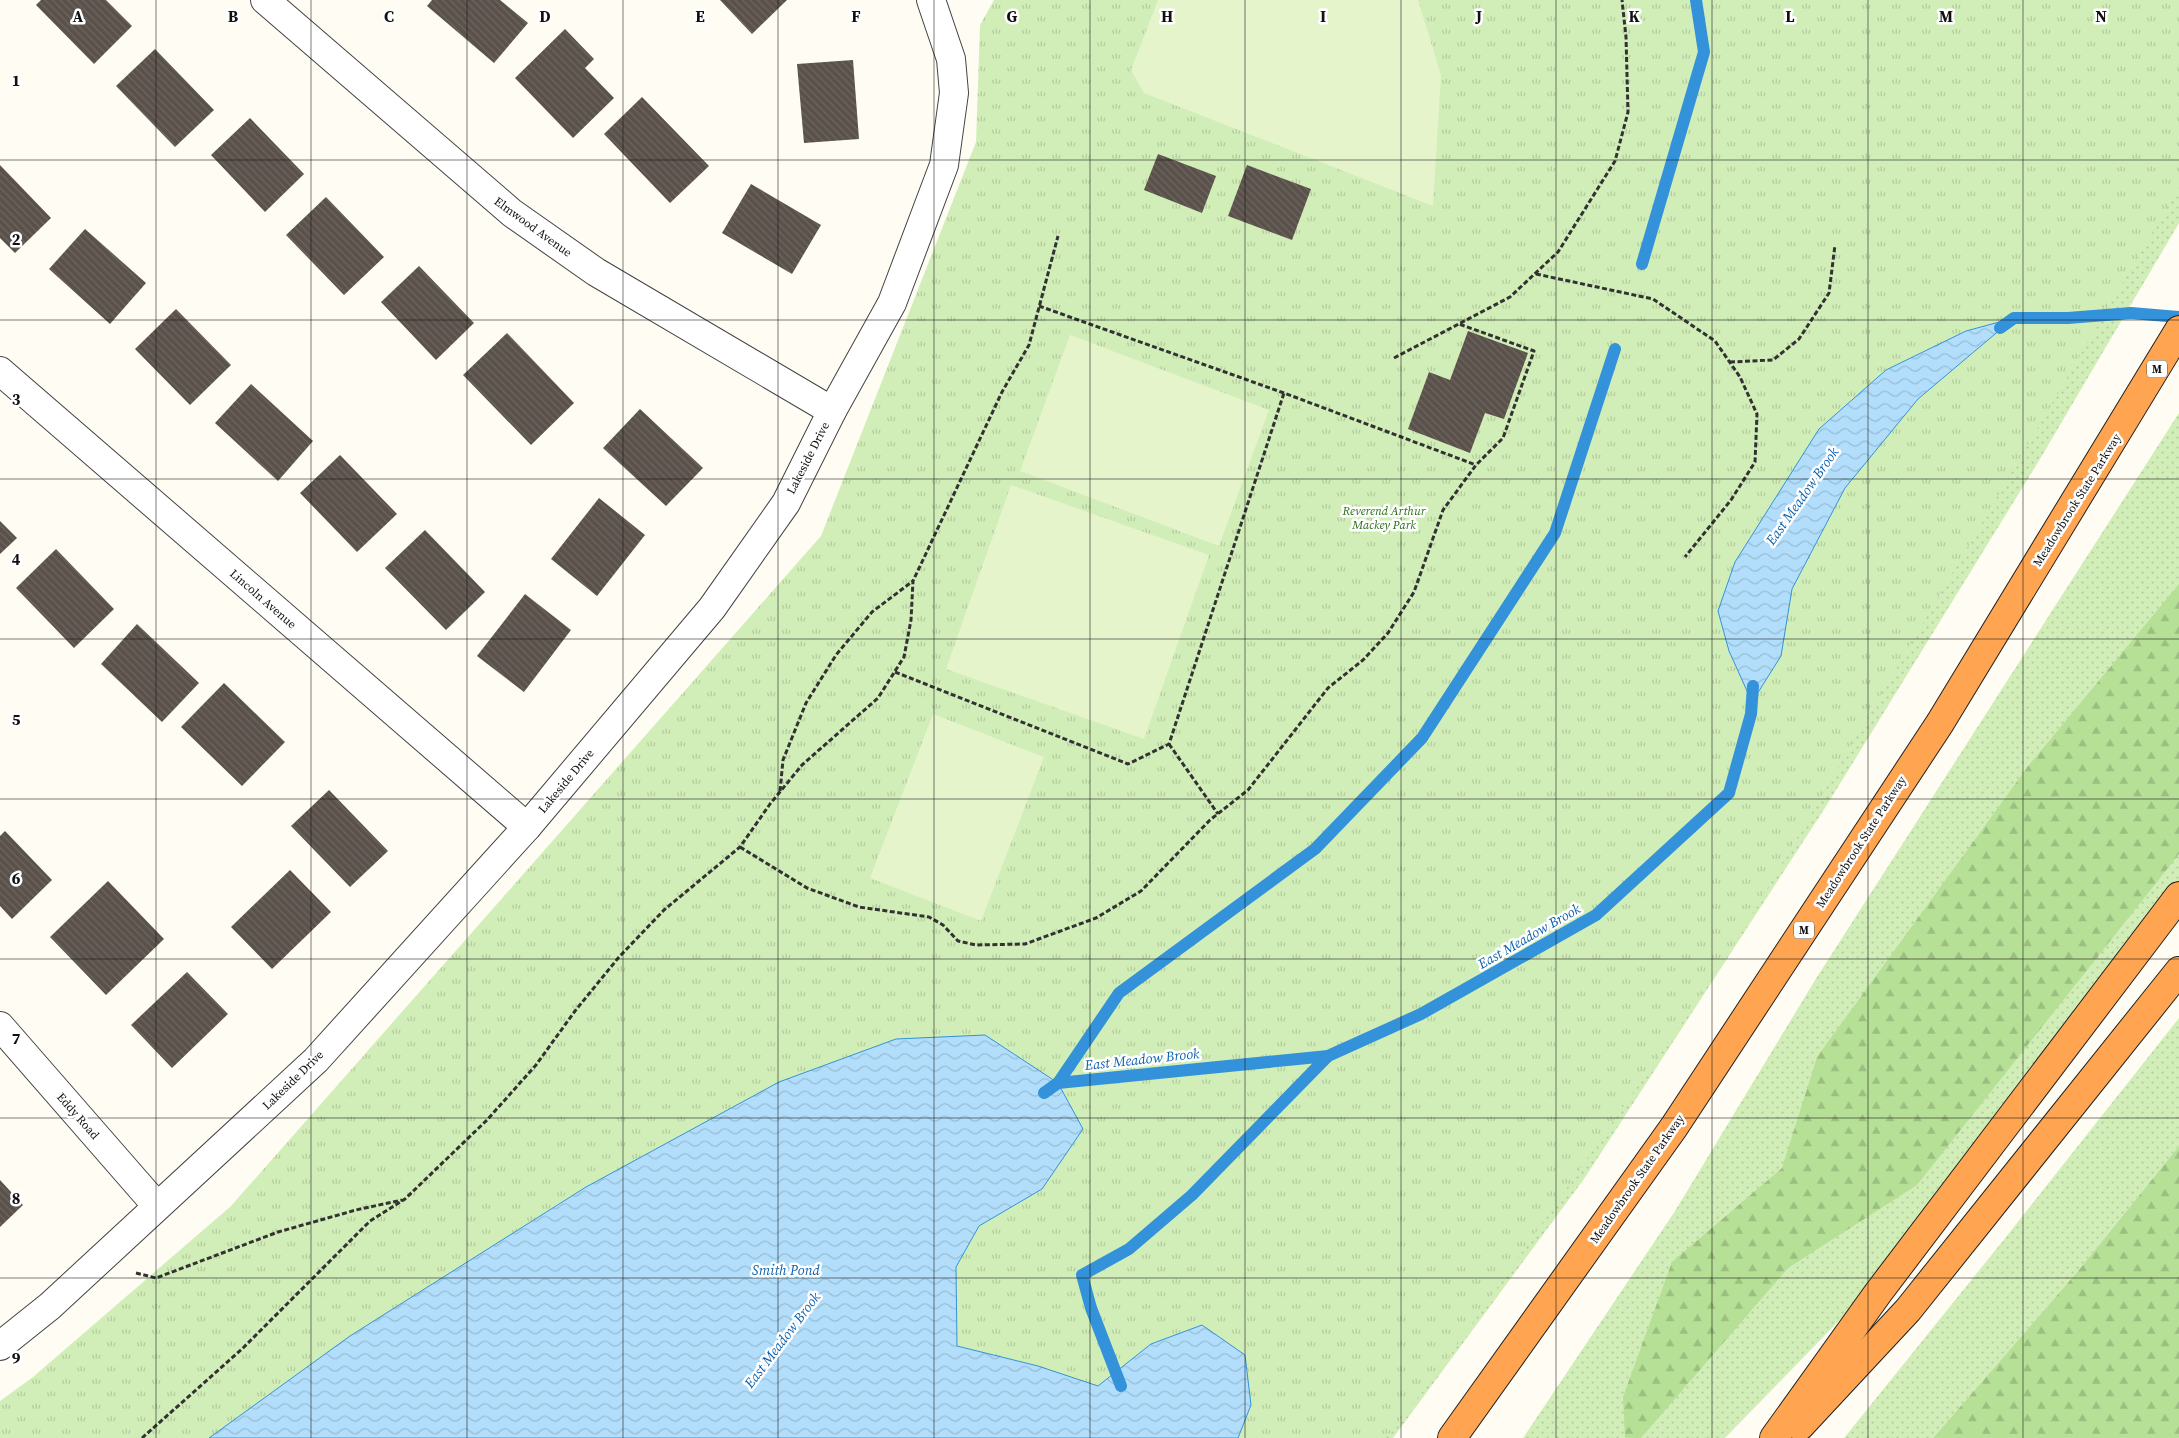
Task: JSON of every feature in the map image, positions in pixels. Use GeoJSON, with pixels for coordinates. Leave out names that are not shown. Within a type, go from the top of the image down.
{"type":"FeatureCollection","features":[{"type":"Feature","properties":{"kind":"highway","name":"Meadowbrook State Parkway"},"geometry":{"type":"LineString","coordinates":[[1452,1438],[1680,1119],[1940,723],[2134,407],[2179,330]]}},
{"type":"Feature","properties":{"kind":"highway"},"geometry":{"type":"LineString","coordinates":[[1774,1438],[1878,1293],[2179,896]]}},
{"type":"Feature","properties":{"kind":"highway"},"geometry":{"type":"LineString","coordinates":[[1789,1438],[1908,1310],[2015,1179],[2179,971]]}},
{"type":"Feature","properties":{"kind":"street","name":"Elmwood Avenue"},"geometry":{"type":"LineString","coordinates":[[265,0],[512,213],[596,272],[832,411]]}},
{"type":"Feature","properties":{"kind":"street","name":"Lakeside Drive"},"geometry":{"type":"LineString","coordinates":[[0,1346],[50,1306],[316,1060],[527,827],[712,608],[786,502],[832,411],[892,303],[944,165],[954,93],[951,58],[931,0]]}},
{"type":"Feature","properties":{"kind":"street","name":"Lincoln Avenue"},"geometry":{"type":"LineString","coordinates":[[0,371],[527,827]]}},
{"type":"Feature","properties":{"kind":"street","name":"Eddy Road"},"geometry":{"type":"LineString","coordinates":[[0,1026],[157,1206]]}},
{"type":"Feature","properties":{"kind":"path"},"geometry":{"type":"LineString","coordinates":[[1394,358],[1510,297],[1558,252],[1615,161],[1628,112],[1626,37],[1622,0]]}},
{"type":"Feature","properties":{"kind":"path"},"geometry":{"type":"LineString","coordinates":[[144,1438],[242,1349],[370,1221],[405,1200],[488,1120],[536,1065],[574,1011],[619,957],[664,910],[740,847],[780,791],[802,765],[878,698],[904,657],[911,620],[913,580],[1002,392],[1029,345],[1058,236]]}},
{"type":"Feature","properties":{"kind":"path"},"geometry":{"type":"LineString","coordinates":[[1730,362],[1773,360],[1799,339],[1829,293],[1835,245]]}},
{"type":"Feature","properties":{"kind":"path"},"geometry":{"type":"LineString","coordinates":[[1535,274],[1653,299],[1714,341],[1740,377],[1757,414],[1755,462],[1730,500],[1685,557]]}},
{"type":"Feature","properties":{"kind":"path"},"geometry":{"type":"LineString","coordinates":[[1039,306],[1284,393],[1476,466]]}},
{"type":"Feature","properties":{"kind":"path"},"geometry":{"type":"LineString","coordinates":[[740,847],[807,888],[859,907],[928,917],[942,926],[958,941],[976,945],[1025,944],[1096,918],[1141,891],[1218,814],[1248,790],[1328,688],[1363,660],[1388,633],[1414,592],[1443,510],[1476,466],[1503,438],[1534,351],[1458,324]]}},
{"type":"Feature","properties":{"kind":"path"},"geometry":{"type":"LineString","coordinates":[[895,672],[1128,764],[1169,744],[1284,393]]}},
{"type":"Feature","properties":{"kind":"path"},"geometry":{"type":"LineString","coordinates":[[780,791],[784,760],[806,703],[836,655],[872,612],[913,580]]}},
{"type":"Feature","properties":{"kind":"path"},"geometry":{"type":"LineString","coordinates":[[1169,744],[1218,814]]}},
{"type":"Feature","properties":{"kind":"path"},"geometry":{"type":"LineString","coordinates":[[97,1263],[156,1278],[278,1232],[356,1210],[405,1200]]}},
{"type":"Feature","properties":{"kind":"green space","name":"Reverend Arthur Mackey Park"},"geometry":{"type":"Polygon","coordinates":[[[994,0],[2179,0],[2179,187],[1724,962],[1444,1364],[1386,1438],[0,1438],[0,1401],[33,1377],[231,1206],[821,536],[976,142],[980,25],[994,0]]]}},
{"type":"Feature","properties":{"kind":"green space"},"geometry":{"type":"Polygon","coordinates":[[[1158,0],[1418,0],[1441,75],[1433,206],[1144,93],[1131,70],[1158,0]]]}},
{"type":"Feature","properties":{"kind":"green space"},"geometry":{"type":"Polygon","coordinates":[[[2179,141],[2179,223],[2037,464],[1825,808],[1584,1179],[1393,1438],[1358,1438],[2179,141]]]}},
{"type":"Feature","properties":{"kind":"green space"},"geometry":{"type":"Polygon","coordinates":[[[1070,335],[1269,410],[1219,546],[1020,471],[1070,335]]]}},
{"type":"Feature","properties":{"kind":"green space"},"geometry":{"type":"Polygon","coordinates":[[[2179,413],[2179,900],[1904,1254],[1725,1438],[1523,1438],[1675,1211],[1817,977],[2179,413]]]}},
{"type":"Feature","properties":{"kind":"green space"},"geometry":{"type":"Polygon","coordinates":[[[1011,485],[1209,555],[1144,739],[946,669],[1011,485]]]}},
{"type":"Feature","properties":{"kind":"green space"},"geometry":{"type":"Polygon","coordinates":[[[2179,584],[2179,854],[1917,1185],[1788,1268],[1641,1438],[1625,1438],[1623,1397],[1672,1262],[1782,1168],[1817,1057],[2029,765],[2179,584]]]}},
{"type":"Feature","properties":{"kind":"green space"},"geometry":{"type":"Polygon","coordinates":[[[933,714],[1044,757],[981,921],[870,878],[933,714]]]}},
{"type":"Feature","properties":{"kind":"green space"},"geometry":{"type":"Polygon","coordinates":[[[2179,1018],[2179,1146],[2078,1271],[1933,1438],[1844,1438],[2006,1237],[2179,1018]]]}},
{"type":"Feature","properties":{"kind":"green space"},"geometry":{"type":"Polygon","coordinates":[[[2179,1146],[2179,1438],[1933,1438],[2078,1271],[2179,1146]]]}},
{"type":"Feature","properties":{"kind":"water"},"geometry":{"type":"Polygon","coordinates":[[[2014,318],[1918,399],[1845,488],[1792,589],[1781,656],[1752,702],[1729,651],[1718,611],[1735,562],[1819,429],[1886,370],[1966,331],[2014,318]]]}},
{"type":"Feature","properties":{"kind":"water","name":"Smith Pond"},"geometry":{"type":"Polygon","coordinates":[[[985,1035],[1058,1083],[1083,1129],[1042,1189],[979,1226],[956,1267],[957,1346],[1038,1366],[1098,1386],[1151,1344],[1202,1325],[1245,1355],[1251,1405],[1238,1438],[209,1438],[350,1336],[586,1187],[779,1082],[896,1039],[985,1035]]]}},
{"type":"Feature","properties":{"kind":"building"},"geometry":{"type":"Polygon","coordinates":[[[41,0],[106,0],[132,26],[94,64],[36,5],[41,0]]]}},
{"type":"Feature","properties":{"kind":"building"},"geometry":{"type":"Polygon","coordinates":[[[432,0],[500,0],[528,23],[494,63],[427,6],[432,0]]]}},
{"type":"Feature","properties":{"kind":"building"},"geometry":{"type":"Polygon","coordinates":[[[720,0],[787,0],[752,34],[720,0]]]}},
{"type":"Feature","properties":{"kind":"building"},"geometry":{"type":"Polygon","coordinates":[[[565,29],[594,59],[585,68],[614,98],[573,138],[515,78],[565,29]]]}},
{"type":"Feature","properties":{"kind":"building"},"geometry":{"type":"Polygon","coordinates":[[[155,49],[214,110],[175,147],[116,86],[155,49]]]}},
{"type":"Feature","properties":{"kind":"building"},"geometry":{"type":"Polygon","coordinates":[[[853,60],[859,139],[804,143],[797,64],[853,60]]]}},
{"type":"Feature","properties":{"kind":"building"},"geometry":{"type":"Polygon","coordinates":[[[642,97],[709,166],[670,203],[604,134],[642,97]]]}},
{"type":"Feature","properties":{"kind":"building"},"geometry":{"type":"Polygon","coordinates":[[[250,118],[304,174],[265,212],[211,155],[250,118]]]}},
{"type":"Feature","properties":{"kind":"building"},"geometry":{"type":"Polygon","coordinates":[[[1158,154],[1216,176],[1202,213],[1144,190],[1158,154]]]}},
{"type":"Feature","properties":{"kind":"building"},"geometry":{"type":"Polygon","coordinates":[[[0,165],[51,218],[15,253],[0,238],[0,165]]]}},
{"type":"Feature","properties":{"kind":"building"},"geometry":{"type":"Polygon","coordinates":[[[1247,165],[1311,189],[1292,240],[1228,216],[1247,165]]]}},
{"type":"Feature","properties":{"kind":"building"},"geometry":{"type":"Polygon","coordinates":[[[751,184],[821,225],[792,274],[722,233],[751,184]]]}},
{"type":"Feature","properties":{"kind":"building"},"geometry":{"type":"Polygon","coordinates":[[[326,197],[384,257],[344,295],[286,235],[326,197]]]}},
{"type":"Feature","properties":{"kind":"building"},"geometry":{"type":"Polygon","coordinates":[[[85,229],[146,283],[110,324],[49,269],[85,229]]]}},
{"type":"Feature","properties":{"kind":"building"},"geometry":{"type":"Polygon","coordinates":[[[419,266],[474,323],[436,360],[381,302],[419,266]]]}},
{"type":"Feature","properties":{"kind":"building"},"geometry":{"type":"Polygon","coordinates":[[[176,309],[231,365],[190,405],[135,349],[176,309]]]}},
{"type":"Feature","properties":{"kind":"building"},"geometry":{"type":"Polygon","coordinates":[[[1468,331],[1528,353],[1504,419],[1485,413],[1470,453],[1408,429],[1429,372],[1450,380],[1468,331]]]}},
{"type":"Feature","properties":{"kind":"building"},"geometry":{"type":"Polygon","coordinates":[[[507,333],[574,403],[531,445],[463,375],[507,333]]]}},
{"type":"Feature","properties":{"kind":"building"},"geometry":{"type":"Polygon","coordinates":[[[251,384],[313,441],[278,481],[215,423],[251,384]]]}},
{"type":"Feature","properties":{"kind":"building"},"geometry":{"type":"Polygon","coordinates":[[[640,409],[703,468],[666,506],[603,448],[640,409]]]}},
{"type":"Feature","properties":{"kind":"building"},"geometry":{"type":"Polygon","coordinates":[[[340,455],[397,514],[357,552],[300,493],[340,455]]]}},
{"type":"Feature","properties":{"kind":"building"},"geometry":{"type":"Polygon","coordinates":[[[599,498],[645,535],[597,596],[551,559],[599,498]]]}},
{"type":"Feature","properties":{"kind":"building"},"geometry":{"type":"Polygon","coordinates":[[[0,521],[17,538],[0,554],[0,521]]]}},
{"type":"Feature","properties":{"kind":"building"},"geometry":{"type":"Polygon","coordinates":[[[425,530],[485,592],[446,630],[385,568],[425,530]]]}},
{"type":"Feature","properties":{"kind":"building"},"geometry":{"type":"Polygon","coordinates":[[[56,549],[114,609],[74,648],[16,588],[56,549]]]}},
{"type":"Feature","properties":{"kind":"building"},"geometry":{"type":"Polygon","coordinates":[[[525,594],[571,630],[524,692],[477,656],[525,594]]]}},
{"type":"Feature","properties":{"kind":"building"},"geometry":{"type":"Polygon","coordinates":[[[137,624],[199,683],[162,722],[101,664],[137,624]]]}},
{"type":"Feature","properties":{"kind":"building"},"geometry":{"type":"Polygon","coordinates":[[[224,683],[285,742],[242,786],[181,727],[224,683]]]}},
{"type":"Feature","properties":{"kind":"building"},"geometry":{"type":"Polygon","coordinates":[[[329,790],[388,851],[350,887],[291,826],[329,790]]]}},
{"type":"Feature","properties":{"kind":"building"},"geometry":{"type":"Polygon","coordinates":[[[5,831],[52,880],[12,919],[0,906],[0,836],[5,831]]]}},
{"type":"Feature","properties":{"kind":"building"},"geometry":{"type":"Polygon","coordinates":[[[290,870],[331,912],[272,969],[231,927],[290,870]]]}},
{"type":"Feature","properties":{"kind":"building"},"geometry":{"type":"Polygon","coordinates":[[[108,881],[164,939],[106,995],[50,937],[108,881]]]}},
{"type":"Feature","properties":{"kind":"building"},"geometry":{"type":"Polygon","coordinates":[[[187,972],[228,1014],[172,1068],[131,1025],[187,972]]]}},
{"type":"Feature","properties":{"kind":"building"},"geometry":{"type":"Polygon","coordinates":[[[0,1180],[23,1205],[0,1227],[0,1180]]]}},
{"type":"Feature","properties":{"kind":"waterway"},"geometry":{"type":"LineString","coordinates":[[1642,264],[1704,52],[1696,0]]}},
{"type":"Feature","properties":{"kind":"waterway","name":"East Meadow Brook"},"geometry":{"type":"LineString","coordinates":[[2000,328],[2014,318],[2068,318],[2131,313],[2179,317]]}},
{"type":"Feature","properties":{"kind":"waterway"},"geometry":{"type":"LineString","coordinates":[[1058,1083],[1119,993],[1315,849],[1422,738],[1555,533],[1615,349]]}},
{"type":"Feature","properties":{"kind":"waterway","name":"East Meadow Brook"},"geometry":{"type":"LineString","coordinates":[[1044,1093],[1058,1083],[1328,1056],[1421,1014],[1596,915],[1729,793],[1751,714],[1753,686]]}},
{"type":"Feature","properties":{"kind":"waterway"},"geometry":{"type":"LineString","coordinates":[[1121,1386],[1091,1308],[1082,1275],[1129,1249],[1192,1195],[1328,1056]]}}]}
